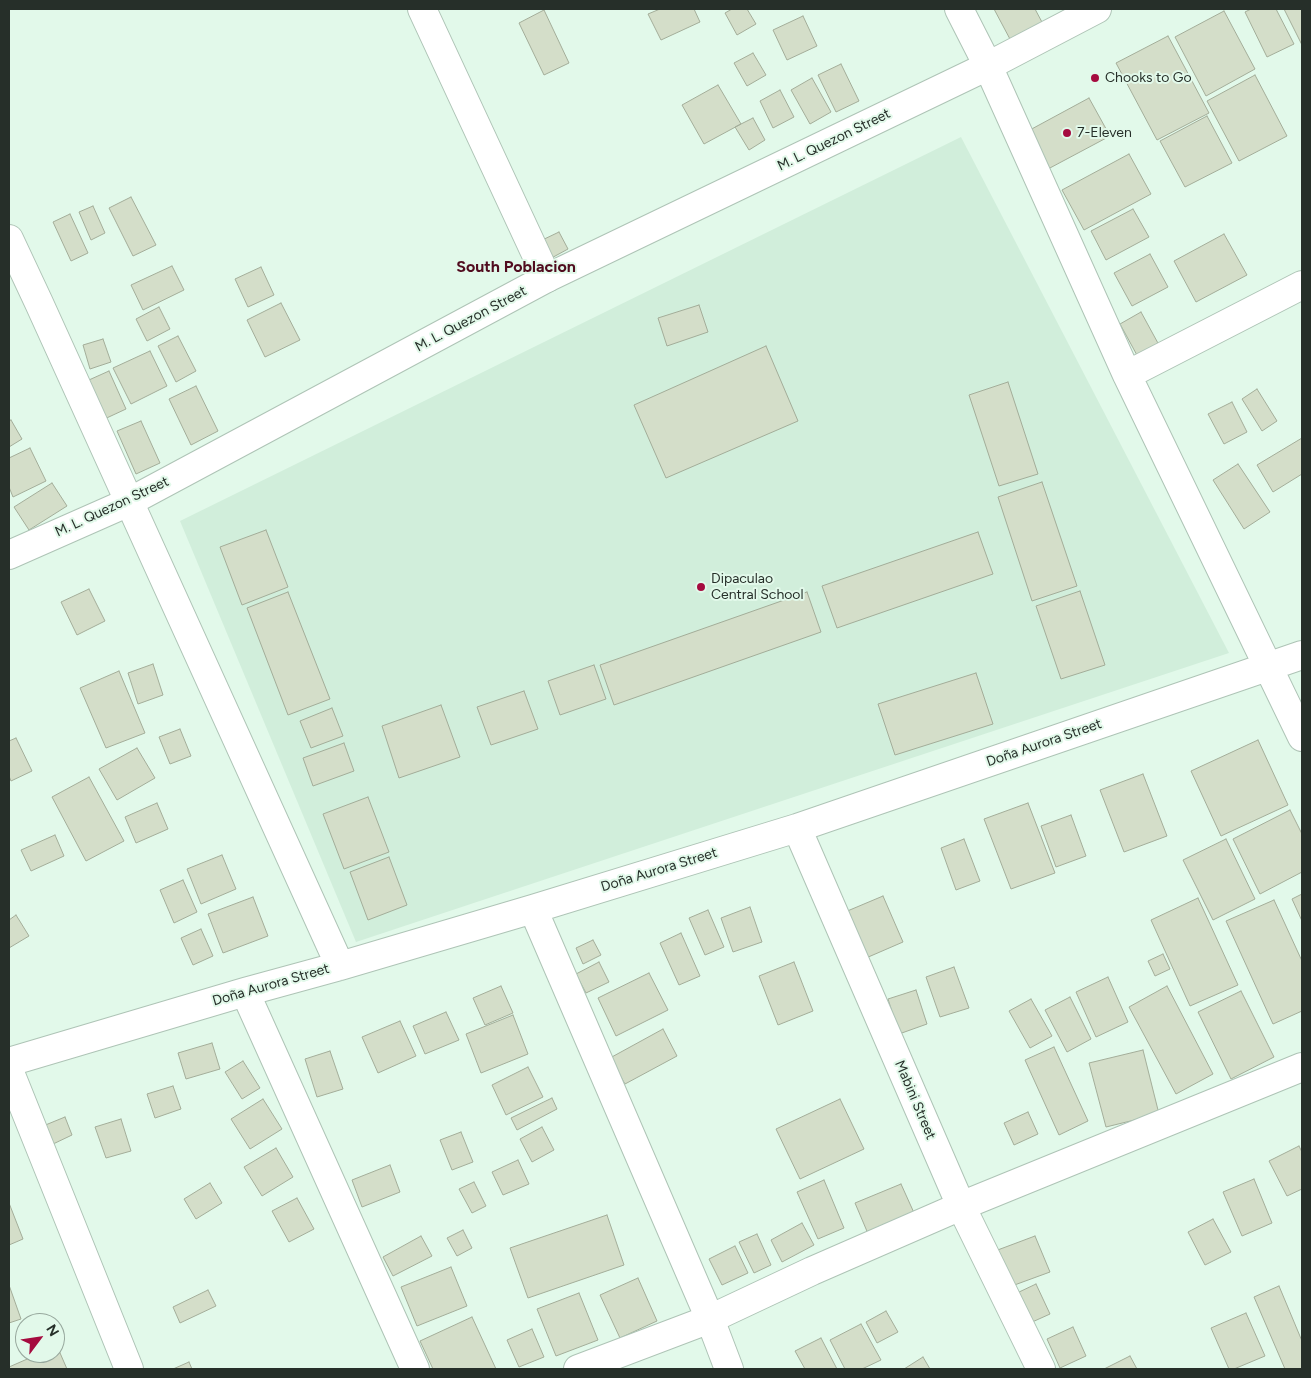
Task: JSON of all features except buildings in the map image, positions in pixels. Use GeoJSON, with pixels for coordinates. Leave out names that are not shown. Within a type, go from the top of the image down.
{"type":"FeatureCollection","features":[{"type":"Feature","properties":{"kind":"street"},"geometry":{"type":"LineString","coordinates":[[422,9],[547,278]]}},
{"type":"Feature","properties":{"kind":"street"},"geometry":{"type":"LineString","coordinates":[[959,9],[988,66],[1127,375],[1302,737]]}},
{"type":"Feature","properties":{"kind":"street","name":"M. L. Quezon Street"},"geometry":{"type":"LineString","coordinates":[[9,555],[129,502],[547,278],[988,66],[1097,9]]}},
{"type":"Feature","properties":{"kind":"street"},"geometry":{"type":"LineString","coordinates":[[9,239],[340,966]]}},
{"type":"Feature","properties":{"kind":"street"},"geometry":{"type":"LineString","coordinates":[[1127,375],[1302,285]]}},
{"type":"Feature","properties":{"kind":"street","name":"Doña Aurora Street"},"geometry":{"type":"LineString","coordinates":[[9,1062],[533,909],[797,828],[1302,655]]}},
{"type":"Feature","properties":{"kind":"street","name":"Mabini Street"},"geometry":{"type":"LineString","coordinates":[[797,828],[961,1206],[1041,1369]]}},
{"type":"Feature","properties":{"kind":"street"},"geometry":{"type":"LineString","coordinates":[[533,909],[710,1319],[729,1369]]}},
{"type":"Feature","properties":{"kind":"street"},"geometry":{"type":"LineString","coordinates":[[245,992],[415,1369]]}},
{"type":"Feature","properties":{"kind":"street"},"geometry":{"type":"LineString","coordinates":[[578,1369],[710,1319],[812,1271],[961,1206],[1302,1068]]}},
{"type":"Feature","properties":{"kind":"street"},"geometry":{"type":"LineString","coordinates":[[9,1070],[130,1369]]}},
{"type":"Feature","properties":{"kind":"shaded area","name":"Dipaculao Central School"},"geometry":{"type":"Polygon","coordinates":[[[961,137],[1229,653],[356,942],[180,521],[961,137]]]}},
{"type":"Feature","properties":{"kind":"place","name":"Chooks to Go"},"geometry":{"type":"Point","coordinates":[1095,78]}},
{"type":"Feature","properties":{"kind":"place","name":"7-Eleven"},"geometry":{"type":"Point","coordinates":[1067,133]}},
{"type":"Feature","properties":{"kind":"place","name":"Dipaculao Central School"},"geometry":{"type":"Point","coordinates":[701,587]}},
{"type":"Feature","properties":{"kind":"district","name":"South Poblacion"},"geometry":{"type":"Point","coordinates":[516,267]}}]}
